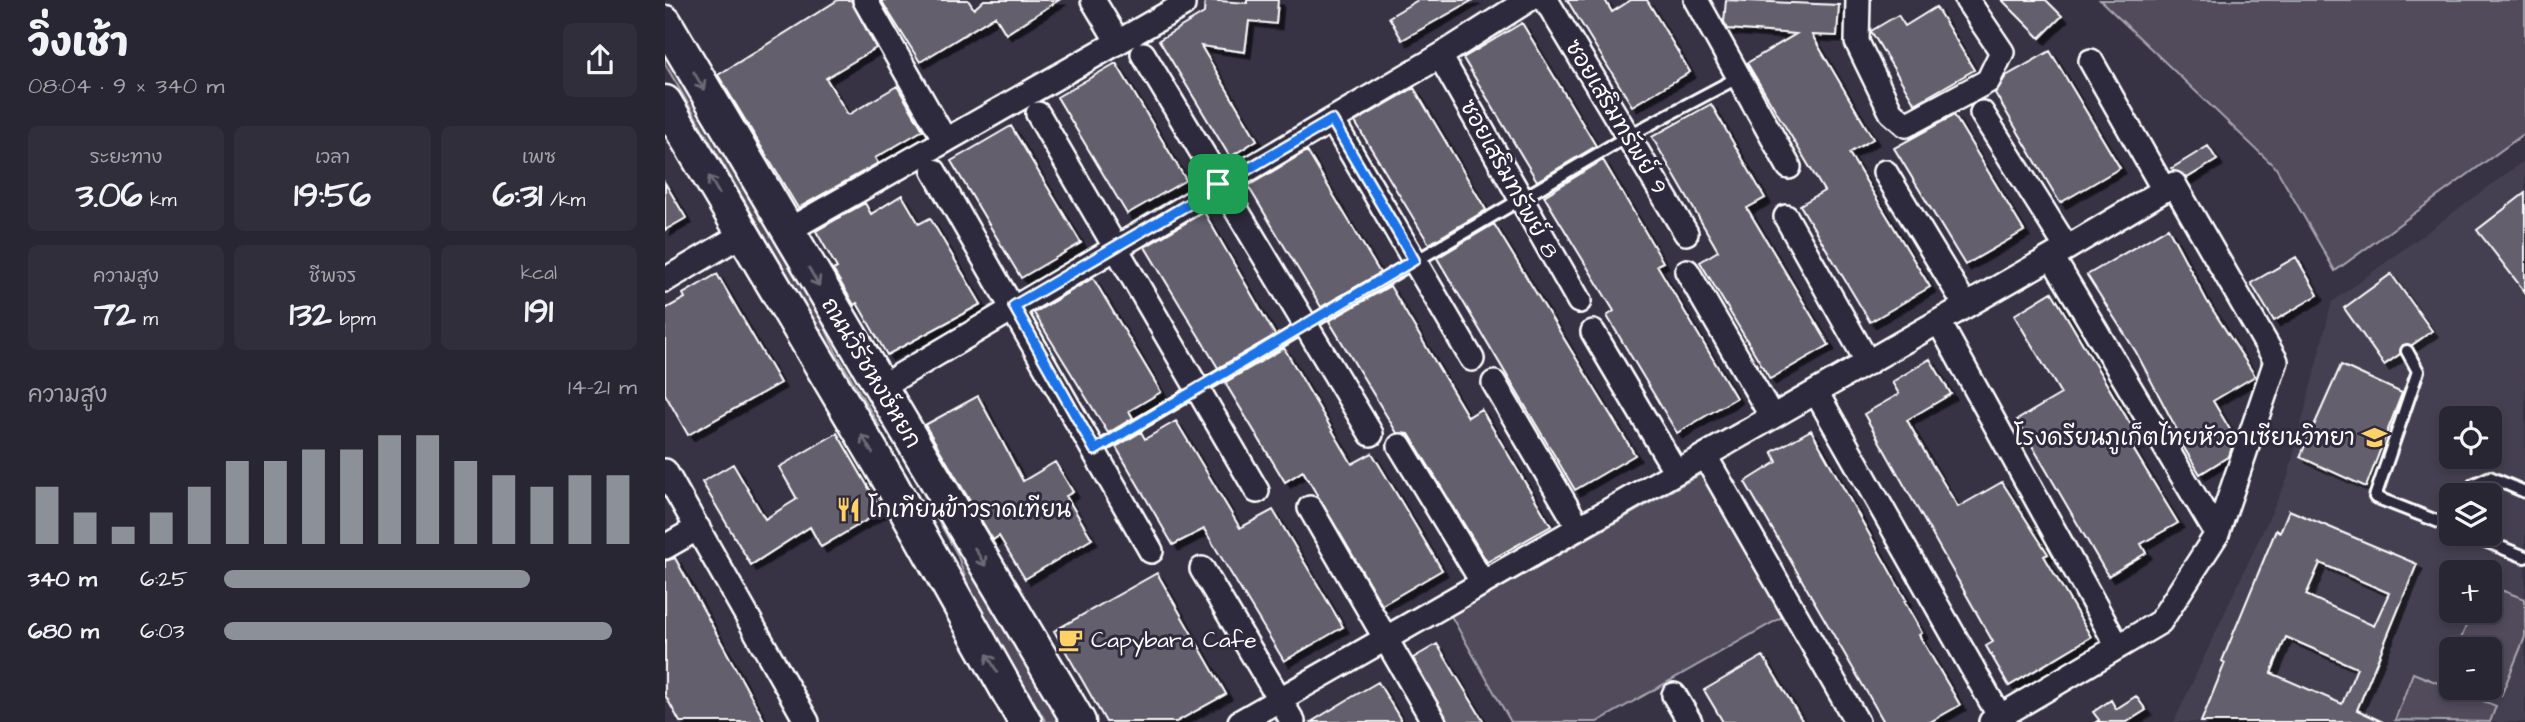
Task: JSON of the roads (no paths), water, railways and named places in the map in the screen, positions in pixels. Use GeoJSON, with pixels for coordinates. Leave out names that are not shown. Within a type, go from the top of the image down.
{"type":"FeatureCollection","features":[{"type":"Feature","properties":{"kind":"main road","name":"ถนนวิรัชหงษ์หยก"},"geometry":{"type":"LineString","coordinates":[[665,22],[879,388],[1079,722]]}},
{"type":"Feature","properties":{"kind":"main road","name":"ถนนวิรัชหงษ์หยก"},"geometry":{"type":"LineString","coordinates":[[665,102],[893,487],[1025,722]]}},
{"type":"Feature","properties":{"kind":"main road"},"geometry":{"type":"LineString","coordinates":[[893,487],[926,467]]}},
{"type":"Feature","properties":{"kind":"street"},"geometry":{"type":"LineString","coordinates":[[865,0],[946,140]]}},
{"type":"Feature","properties":{"kind":"street"},"geometry":{"type":"LineString","coordinates":[[1093,0],[1118,42]]}},
{"type":"Feature","properties":{"kind":"street"},"geometry":{"type":"LineString","coordinates":[[787,231],[1183,5],[1183,0]]}},
{"type":"Feature","properties":{"kind":"street"},"geometry":{"type":"LineString","coordinates":[[879,388],[1218,184],[1440,56],[1528,0]]}},
{"type":"Feature","properties":{"kind":"street","name":"ซอยเสริมทรัพย์ 9"},"geometry":{"type":"LineString","coordinates":[[1546,0],[1686,233]]}},
{"type":"Feature","properties":{"kind":"street"},"geometry":{"type":"LineString","coordinates":[[1696,0],[1789,167]]}},
{"type":"Feature","properties":{"kind":"street"},"geometry":{"type":"LineString","coordinates":[[1858,0],[1857,43],[1891,112],[1906,125],[1988,81],[2002,52],[1967,0]]}},
{"type":"Feature","properties":{"kind":"street"},"geometry":{"type":"LineString","coordinates":[[1143,54],[1218,184],[1371,434]]}},
{"type":"Feature","properties":{"kind":"street","name":"ซอยเสริมทรัพย์ 8"},"geometry":{"type":"LineString","coordinates":[[1440,56],[1579,302]]}},
{"type":"Feature","properties":{"kind":"street"},"geometry":{"type":"LineString","coordinates":[[2091,61],[2164,190]]}},
{"type":"Feature","properties":{"kind":"street"},"geometry":{"type":"LineString","coordinates":[[1982,113],[2217,534]]}},
{"type":"Feature","properties":{"kind":"street"},"geometry":{"type":"LineString","coordinates":[[1038,114],[1257,491]]}},
{"type":"Feature","properties":{"kind":"street"},"geometry":{"type":"LineString","coordinates":[[1332,120],[1472,359]]}},
{"type":"Feature","properties":{"kind":"street"},"geometry":{"type":"LineString","coordinates":[[934,171],[1014,306],[1151,551]]}},
{"type":"Feature","properties":{"kind":"street"},"geometry":{"type":"LineString","coordinates":[[1885,172],[1966,306]]}},
{"type":"Feature","properties":{"kind":"street"},"geometry":{"type":"LineString","coordinates":[[1240,722],[1966,306],[2060,253],[2173,184],[2276,361],[2217,534],[2160,622],[1995,719],[1816,392]]}},
{"type":"Feature","properties":{"kind":"street"},"geometry":{"type":"LineString","coordinates":[[1786,217],[1868,363]]}},
{"type":"Feature","properties":{"kind":"street"},"geometry":{"type":"LineString","coordinates":[[665,280],[743,234]]}},
{"type":"Feature","properties":{"kind":"street"},"geometry":{"type":"LineString","coordinates":[[1687,271],[1772,417]]}},
{"type":"Feature","properties":{"kind":"street"},"geometry":{"type":"LineString","coordinates":[[1939,322],[2118,647]]}},
{"type":"Feature","properties":{"kind":"street"},"geometry":{"type":"LineString","coordinates":[[1593,332],[1676,472]]}},
{"type":"Feature","properties":{"kind":"street"},"geometry":{"type":"LineString","coordinates":[[1493,383],[1579,528]]}},
{"type":"Feature","properties":{"kind":"street"},"geometry":{"type":"LineString","coordinates":[[1400,446],[1483,583]]}},
{"type":"Feature","properties":{"kind":"street"},"geometry":{"type":"LineString","coordinates":[[1705,456],[1857,722]]}},
{"type":"Feature","properties":{"kind":"street"},"geometry":{"type":"LineString","coordinates":[[665,471],[807,722]]}},
{"type":"Feature","properties":{"kind":"street"},"geometry":{"type":"LineString","coordinates":[[1310,509],[1434,722]]}},
{"type":"Feature","properties":{"kind":"street"},"geometry":{"type":"LineString","coordinates":[[665,547],[698,528]]}},
{"type":"Feature","properties":{"kind":"street"},"geometry":{"type":"LineString","coordinates":[[1202,569],[1293,722]]}},
{"type":"Feature","properties":{"kind":"street"},"geometry":{"type":"LineString","coordinates":[[1674,695],[1690,722]]}},
{"type":"Feature","properties":{"kind":"lane"},"geometry":{"type":"LineString","coordinates":[[1095,450],[1628,135],[1739,77]]}},
{"type":"Feature","properties":{"kind":"lane"},"geometry":{"type":"LineString","coordinates":[[2407,351],[2418,371],[2375,497],[2439,522]]}},
{"type":"Feature","properties":{"kind":"lane"},"geometry":{"type":"LineString","coordinates":[[2476,483],[2490,477],[2525,492]]}},
{"type":"Feature","properties":{"kind":"lane"},"geometry":{"type":"LineString","coordinates":[[2498,546],[2525,557]]}},
{"type":"Feature","properties":{"kind":"place","name":"โรงดรียนภูเก็ตไทยหัวอาเซียนวิทยา"},"geometry":{"type":"Point","coordinates":[2375,438]}},
{"type":"Feature","properties":{"kind":"place","name":"โกเทียนข้าวราดเทียน"},"geometry":{"type":"Point","coordinates":[848,510]}},
{"type":"Feature","properties":{"kind":"place","name":"Capybara Cafe"},"geometry":{"type":"Point","coordinates":[1071,640]}}]}
